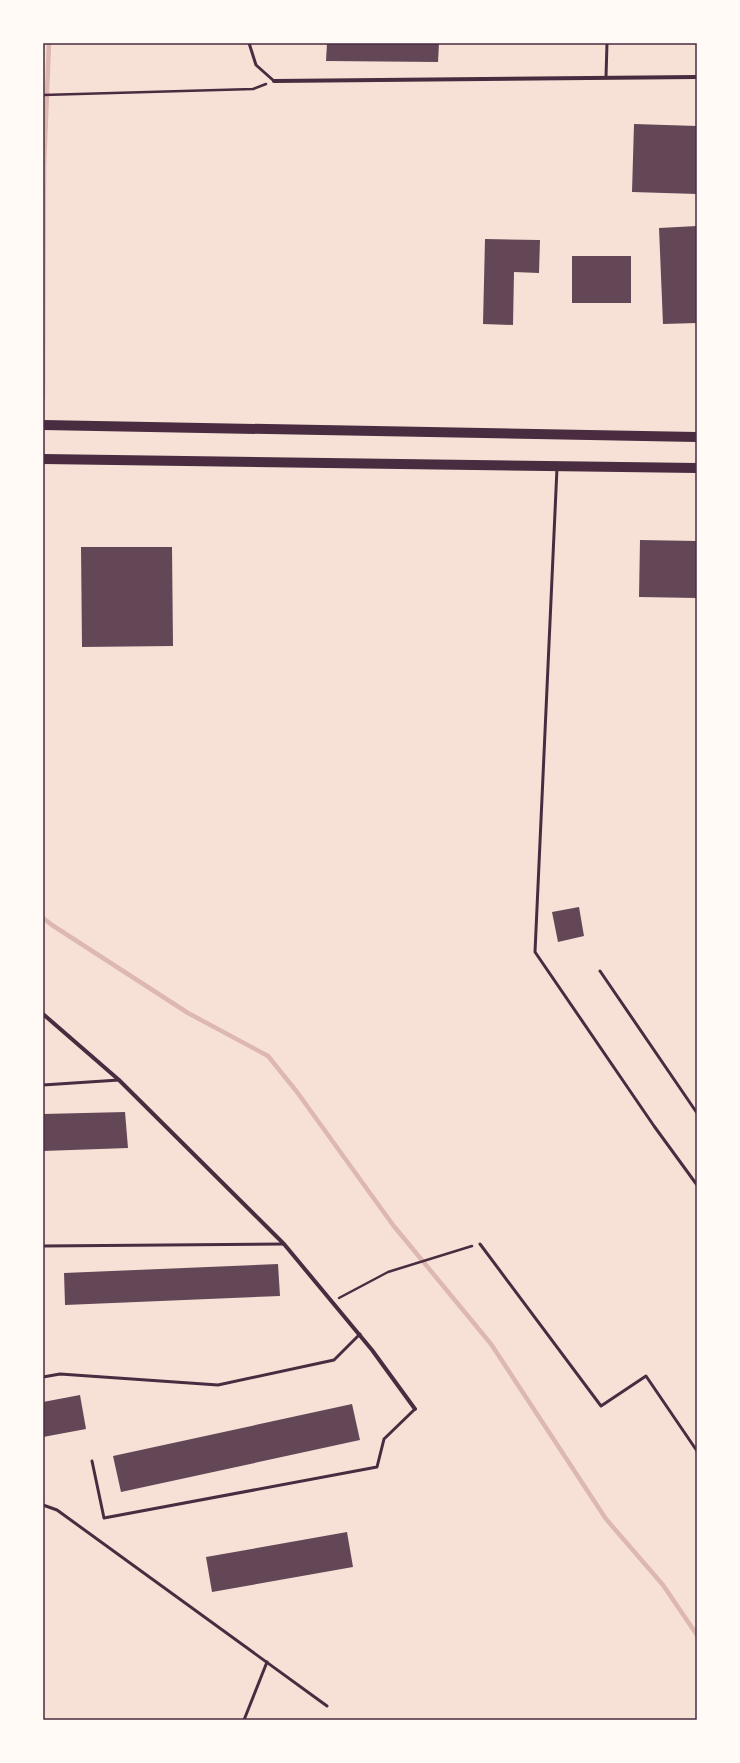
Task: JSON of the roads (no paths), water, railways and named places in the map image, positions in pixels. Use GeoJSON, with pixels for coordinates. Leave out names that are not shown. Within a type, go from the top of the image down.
{"type":"FeatureCollection","features":[{"type":"Feature","properties":{"kind":"main road"},"geometry":{"type":"LineString","coordinates":[[43,425],[697,437]]}},
{"type":"Feature","properties":{"kind":"main road"},"geometry":{"type":"LineString","coordinates":[[43,459],[697,468]]}},
{"type":"Feature","properties":{"kind":"street"},"geometry":{"type":"LineString","coordinates":[[274,81],[697,77]]}},
{"type":"Feature","properties":{"kind":"street"},"geometry":{"type":"LineString","coordinates":[[43,1014],[119,1080],[284,1244],[360,1334],[415,1409]]}},
{"type":"Feature","properties":{"kind":"lane"},"geometry":{"type":"LineString","coordinates":[[249,43],[256,65],[274,81]]}},
{"type":"Feature","properties":{"kind":"lane"},"geometry":{"type":"LineString","coordinates":[[606,77],[607,43]]}},
{"type":"Feature","properties":{"kind":"lane"},"geometry":{"type":"LineString","coordinates":[[557,466],[536,952],[654,1126],[697,1185]]}},
{"type":"Feature","properties":{"kind":"lane"},"geometry":{"type":"LineString","coordinates":[[600,971],[697,1113]]}},
{"type":"Feature","properties":{"kind":"lane"},"geometry":{"type":"LineString","coordinates":[[43,1085],[119,1080]]}},
{"type":"Feature","properties":{"kind":"lane"},"geometry":{"type":"LineString","coordinates":[[43,1246],[284,1244]]}},
{"type":"Feature","properties":{"kind":"lane"},"geometry":{"type":"LineString","coordinates":[[480,1244],[601,1406],[646,1376],[697,1451]]}},
{"type":"Feature","properties":{"kind":"lane"},"geometry":{"type":"LineString","coordinates":[[43,1377],[60,1374],[218,1385],[334,1360],[360,1334]]}},
{"type":"Feature","properties":{"kind":"lane"},"geometry":{"type":"LineString","coordinates":[[92,1461],[104,1518],[377,1467],[384,1439],[415,1409]]}},
{"type":"Feature","properties":{"kind":"lane"},"geometry":{"type":"LineString","coordinates":[[43,1505],[57,1510],[327,1706]]}},
{"type":"Feature","properties":{"kind":"lane"},"geometry":{"type":"LineString","coordinates":[[244,1720],[266,1662]]}},
{"type":"Feature","properties":{"kind":"waterway"},"geometry":{"type":"LineString","coordinates":[[43,398],[44,167],[49,43]]}},
{"type":"Feature","properties":{"kind":"waterway"},"geometry":{"type":"LineString","coordinates":[[43,918],[188,1013],[268,1056],[297,1092],[393,1225],[491,1344],[606,1519],[663,1585],[697,1635]]}}]}
